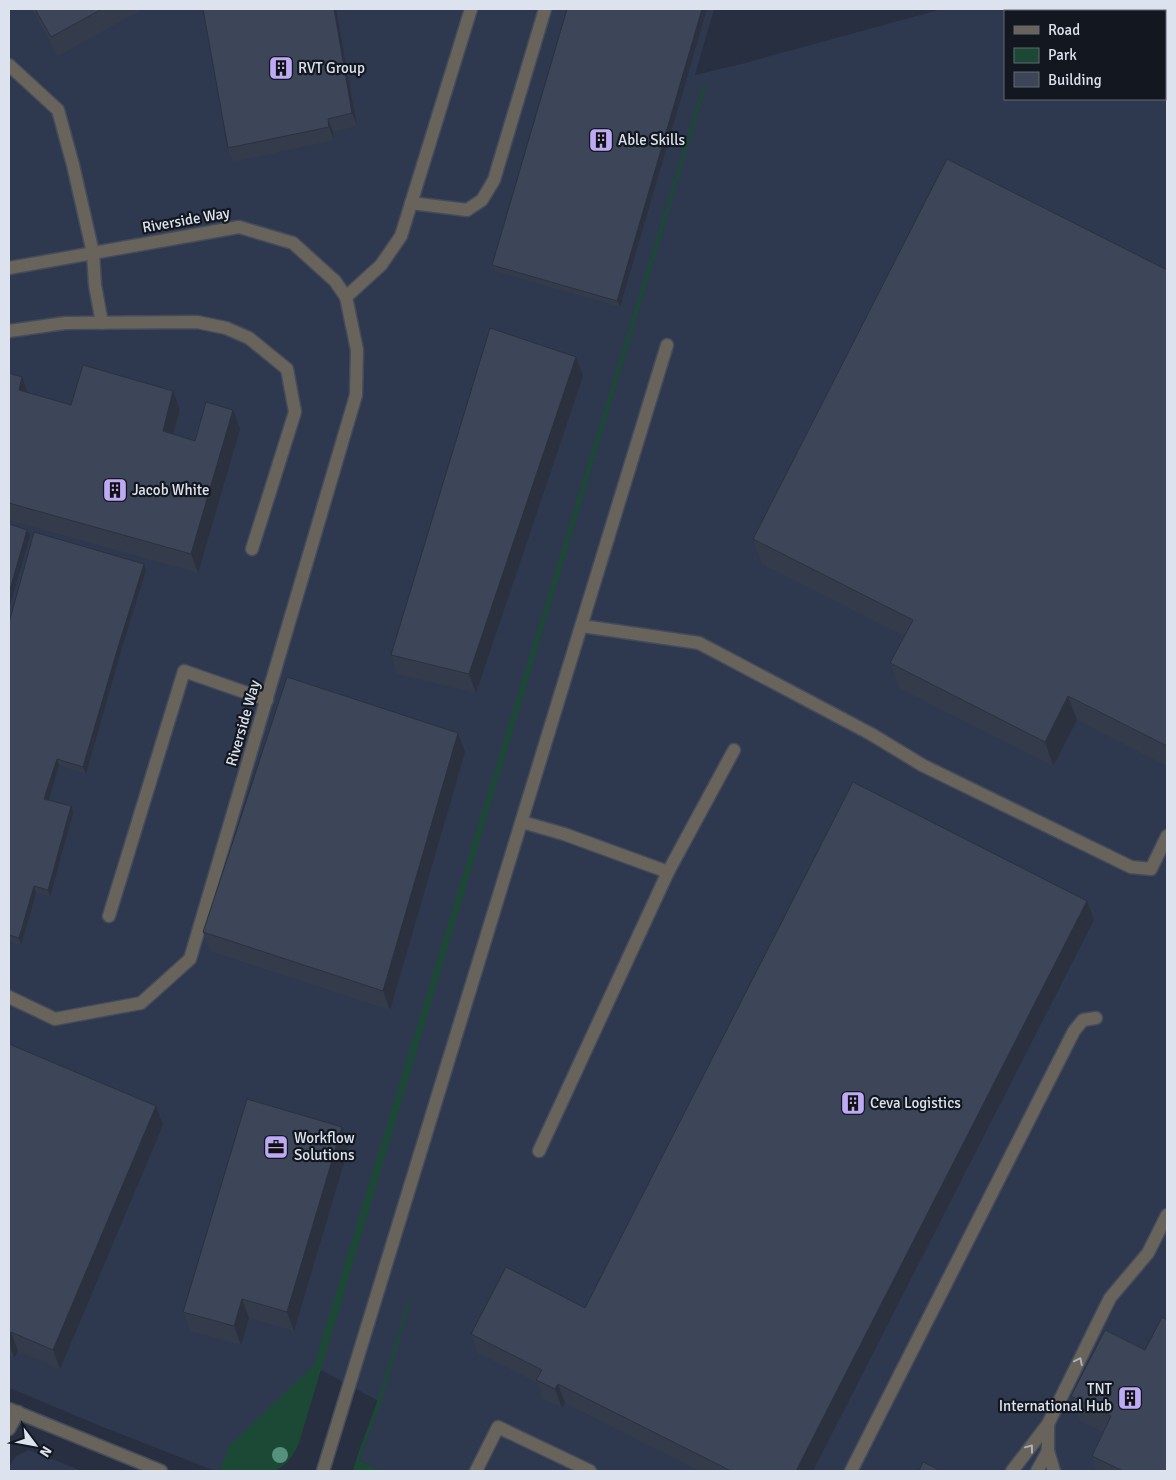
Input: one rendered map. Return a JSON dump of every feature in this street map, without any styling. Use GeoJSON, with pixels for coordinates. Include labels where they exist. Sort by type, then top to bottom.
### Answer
{"type":"FeatureCollection","features":[{"type":"Feature","properties":{"kind":"street"},"geometry":{"type":"LineString","coordinates":[[346,297],[381,264],[401,236],[472,9]]}},
{"type":"Feature","properties":{"kind":"street"},"geometry":{"type":"LineString","coordinates":[[411,204],[467,210],[482,200],[494,180],[544,9]]}},
{"type":"Feature","properties":{"kind":"street"},"geometry":{"type":"LineString","coordinates":[[9,65],[58,110],[93,253],[95,285],[102,323]]}},
{"type":"Feature","properties":{"kind":"street","name":"Riverside Way"},"geometry":{"type":"LineString","coordinates":[[9,268],[239,226],[293,243],[336,281],[346,297],[357,350],[356,395],[190,958],[141,1002],[55,1019],[9,997]]}},
{"type":"Feature","properties":{"kind":"street"},"geometry":{"type":"LineString","coordinates":[[9,331],[65,323],[198,322],[226,328],[249,338],[287,369],[294,412],[252,549]]}},
{"type":"Feature","properties":{"kind":"street"},"geometry":{"type":"LineString","coordinates":[[323,1471],[667,345]]}},
{"type":"Feature","properties":{"kind":"street"},"geometry":{"type":"LineString","coordinates":[[582,626],[699,643],[871,734],[922,765],[1130,866],[1151,869],[1167,836]]}},
{"type":"Feature","properties":{"kind":"street"},"geometry":{"type":"LineString","coordinates":[[109,916],[184,671],[267,700]]}},
{"type":"Feature","properties":{"kind":"street"},"geometry":{"type":"LineString","coordinates":[[539,1151],[668,872],[734,750]]}},
{"type":"Feature","properties":{"kind":"street"},"geometry":{"type":"LineString","coordinates":[[522,822],[564,834],[668,872]]}},
{"type":"Feature","properties":{"kind":"street"},"geometry":{"type":"LineString","coordinates":[[851,1471],[1074,1031],[1083,1020],[1096,1018]]}},
{"type":"Feature","properties":{"kind":"street"},"geometry":{"type":"LineString","coordinates":[[1012,1471],[1048,1424],[1110,1298],[1148,1252],[1167,1215]]}},
{"type":"Feature","properties":{"kind":"street"},"geometry":{"type":"LineString","coordinates":[[9,1429],[13,1410],[161,1471]]}},
{"type":"Feature","properties":{"kind":"street"},"geometry":{"type":"LineString","coordinates":[[1048,1424],[1048,1451],[1054,1471]]}},
{"type":"Feature","properties":{"kind":"street"},"geometry":{"type":"LineString","coordinates":[[476,1471],[498,1427],[590,1471]]}},
{"type":"Feature","properties":{"kind":"street"},"geometry":{"type":"LineString","coordinates":[[1038,1471],[1048,1451]]}},
{"type":"Feature","properties":{"kind":"shaded area"},"geometry":{"type":"Polygon","coordinates":[[[9,9],[714,9],[695,75],[942,9],[1167,9],[1167,1471],[381,1471],[359,1460],[380,1402],[314,1366],[220,1471],[215,1471],[9,1388],[9,9]]]}},
{"type":"Feature","properties":{"kind":"shaded area"},"geometry":{"type":"Polygon","coordinates":[[[29,1450],[82,1471],[9,1471],[9,1467],[16,1456],[29,1450]]]}},
{"type":"Feature","properties":{"kind":"green space"},"geometry":{"type":"Polygon","coordinates":[[[703,85],[706,86],[299,1443],[290,1458],[276,1470],[258,1472],[220,1471],[229,1446],[314,1365],[703,85]]]}},
{"type":"Feature","properties":{"kind":"green space"},"geometry":{"type":"Polygon","coordinates":[[[409,1298],[411,1299],[381,1402],[359,1460],[381,1471],[353,1471],[376,1405],[409,1298]]]}},
{"type":"Feature","properties":{"kind":"building"},"geometry":{"type":"Polygon","coordinates":[[[35,9],[102,9],[51,37],[35,9]]]}},
{"type":"Feature","properties":{"kind":"building","name":"RVT Group"},"geometry":{"type":"Polygon","coordinates":[[[203,9],[334,9],[352,113],[328,119],[329,127],[228,148],[203,9]]]}},
{"type":"Feature","properties":{"kind":"building","name":"Able Skills"},"geometry":{"type":"Polygon","coordinates":[[[567,9],[702,9],[617,301],[492,265],[567,9]]]}},
{"type":"Feature","properties":{"kind":"building"},"geometry":{"type":"Polygon","coordinates":[[[947,159],[1167,270],[1167,746],[1068,696],[1045,742],[890,663],[913,620],[753,539],[947,159]]]}},
{"type":"Feature","properties":{"kind":"building"},"geometry":{"type":"Polygon","coordinates":[[[490,328],[576,357],[469,674],[391,655],[490,328]]]}},
{"type":"Feature","properties":{"kind":"building","name":"Jacob White"},"geometry":{"type":"Polygon","coordinates":[[[83,365],[173,391],[163,431],[195,441],[206,402],[233,410],[191,554],[9,503],[9,373],[22,377],[19,390],[71,405],[83,365]]]}},
{"type":"Feature","properties":{"kind":"building"},"geometry":{"type":"Polygon","coordinates":[[[9,524],[27,530],[9,593],[9,524]]]}},
{"type":"Feature","properties":{"kind":"building"},"geometry":{"type":"Polygon","coordinates":[[[34,532],[144,564],[83,767],[57,759],[44,799],[71,806],[48,890],[34,886],[19,938],[9,935],[9,623],[34,532]]]}},
{"type":"Feature","properties":{"kind":"building"},"geometry":{"type":"Polygon","coordinates":[[[287,677],[458,733],[383,991],[203,932],[287,677]]]}},
{"type":"Feature","properties":{"kind":"building","name":"Ceva Logistics"},"geometry":{"type":"Polygon","coordinates":[[[853,782],[1087,901],[796,1471],[731,1471],[558,1384],[555,1389],[536,1380],[542,1370],[471,1334],[506,1267],[585,1308],[853,782]]]}},
{"type":"Feature","properties":{"kind":"building"},"geometry":{"type":"Polygon","coordinates":[[[9,1044],[156,1106],[53,1350],[11,1332],[9,1336],[9,1044]]]}},
{"type":"Feature","properties":{"kind":"building"},"geometry":{"type":"Polygon","coordinates":[[[247,1099],[342,1127],[287,1312],[242,1299],[234,1326],[183,1312],[247,1099]]]}},
{"type":"Feature","properties":{"kind":"building","name":"TNT International Hub"},"geometry":{"type":"Polygon","coordinates":[[[1162,1317],[1167,1320],[1167,1471],[1123,1471],[1092,1456],[1111,1416],[1071,1396],[1105,1330],[1145,1350],[1162,1317]]]}},
{"type":"Feature","properties":{"kind":"building"},"geometry":{"type":"Polygon","coordinates":[[[923,1462],[941,1471],[919,1471],[923,1462]]]}},
{"type":"Feature","properties":{"kind":"place","name":"RVT Group"},"geometry":{"type":"Point","coordinates":[281,68]}},
{"type":"Feature","properties":{"kind":"place","name":"Able Skills"},"geometry":{"type":"Point","coordinates":[601,140]}},
{"type":"Feature","properties":{"kind":"place","name":"Jacob White"},"geometry":{"type":"Point","coordinates":[115,490]}},
{"type":"Feature","properties":{"kind":"place","name":"Ceva Logistics"},"geometry":{"type":"Point","coordinates":[853,1103]}},
{"type":"Feature","properties":{"kind":"place","name":"Workflow Solutions"},"geometry":{"type":"Point","coordinates":[276,1147]}},
{"type":"Feature","properties":{"kind":"place","name":"TNT International Hub"},"geometry":{"type":"Point","coordinates":[1130,1398]}}]}
